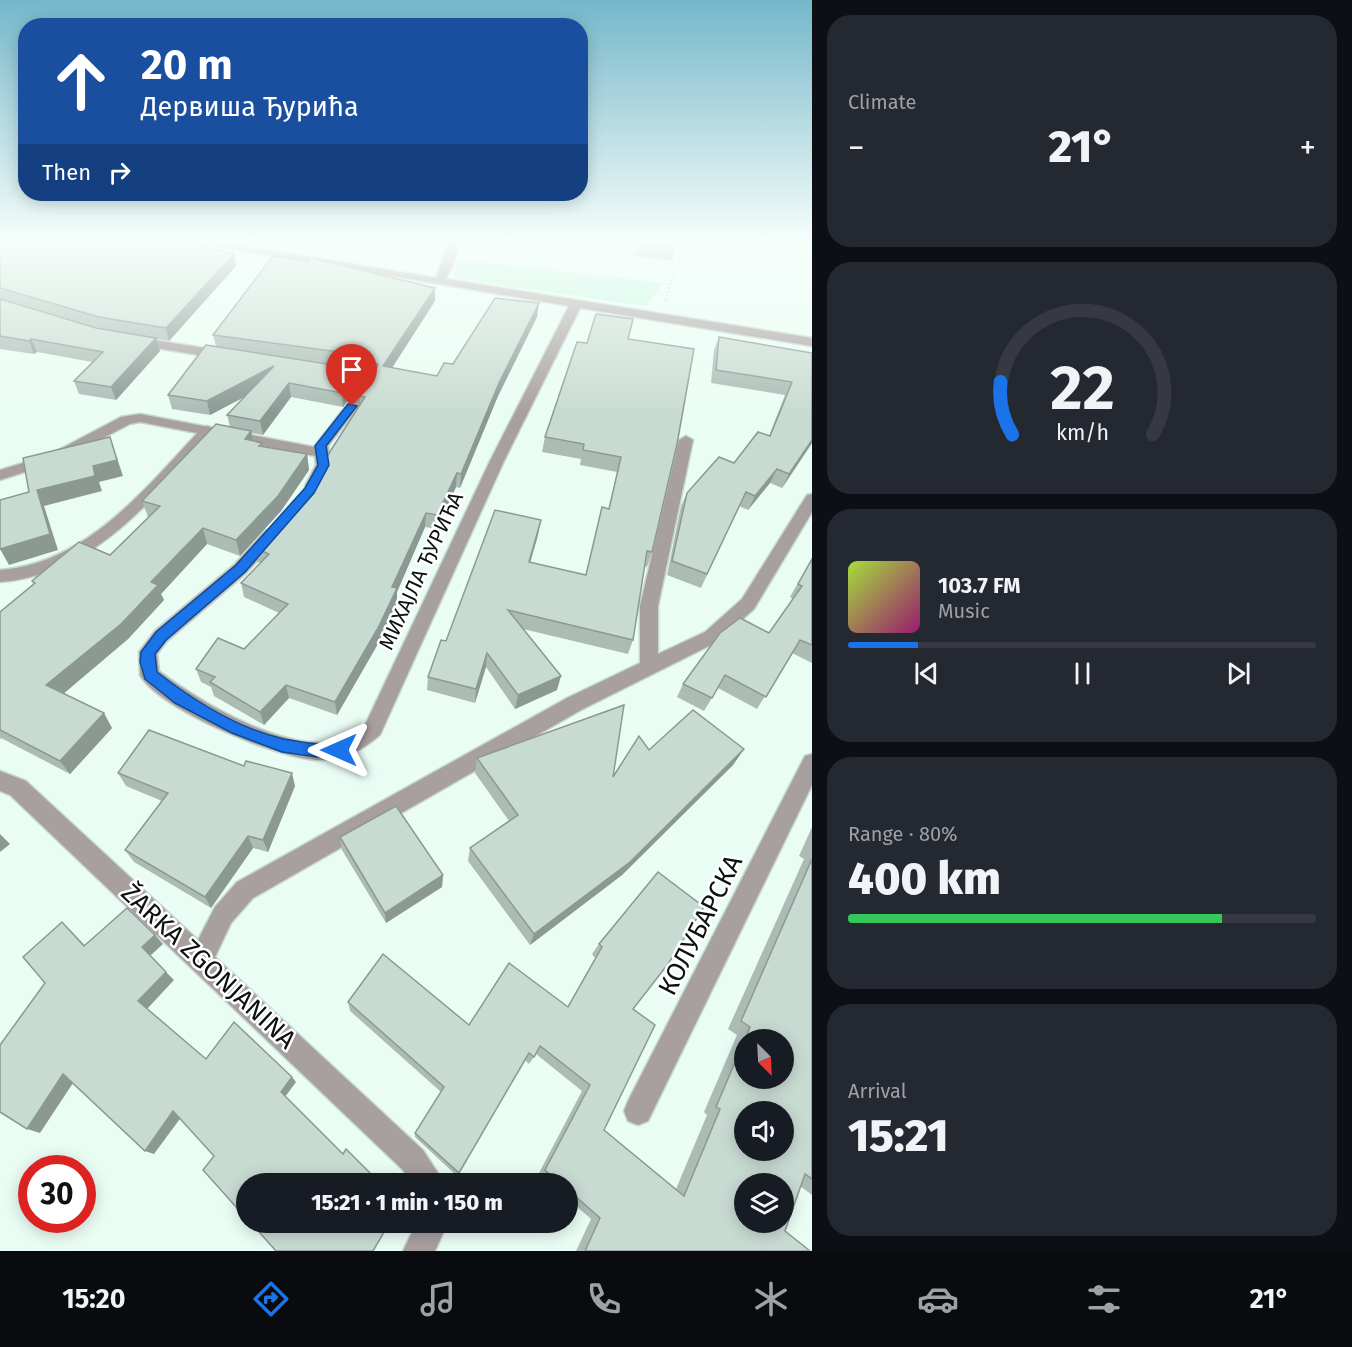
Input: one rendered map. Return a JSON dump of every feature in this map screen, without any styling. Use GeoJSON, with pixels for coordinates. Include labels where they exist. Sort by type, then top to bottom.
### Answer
{"type":"FeatureCollection","features":[{"type":"Feature","properties":{"kind":"street"},"geometry":{"type":"LineString","coordinates":[[553,298],[812,342]]}},
{"type":"Feature","properties":{"kind":"street","name":"МИХАЈЛА ЂУРИЋА"},"geometry":{"type":"LineString","coordinates":[[279,525],[240,569],[161,636],[148,652],[150,675],[181,699],[237,728],[282,745],[317,751],[346,747],[358,742],[373,729],[497,461],[577,302]]}},
{"type":"Feature","properties":{"kind":"street"},"geometry":{"type":"LineString","coordinates":[[122,338],[242,358]]}},
{"type":"Feature","properties":{"kind":"street"},"geometry":{"type":"LineString","coordinates":[[302,499],[320,475],[323,465],[321,446],[327,434],[364,393],[370,379],[320,370]]}},
{"type":"Feature","properties":{"kind":"street"},"geometry":{"type":"LineString","coordinates":[[0,475],[54,458],[126,420],[161,420],[321,453]]}},
{"type":"Feature","properties":{"kind":"street"},"geometry":{"type":"LineString","coordinates":[[0,576],[16,576],[35,571],[116,526],[208,430]]}},
{"type":"Feature","properties":{"kind":"street"},"geometry":{"type":"LineString","coordinates":[[649,668],[649,606],[686,440]]}},
{"type":"Feature","properties":{"kind":"street"},"geometry":{"type":"LineString","coordinates":[[202,958],[224,915],[245,890],[574,704],[711,637],[748,604],[812,499]]}},
{"type":"Feature","properties":{"kind":"street","name":"КОЛУБАРСКА"},"geometry":{"type":"LineString","coordinates":[[638,1111],[812,763]]}},
{"type":"Feature","properties":{"kind":"street","name":"ŽARKA ZGONJANINA"},"geometry":{"type":"LineString","coordinates":[[0,781],[18,788],[202,958],[413,1160],[422,1173]]}},
{"type":"Feature","properties":{"kind":"street"},"geometry":{"type":"LineString","coordinates":[[419,1251],[428,1233]]}},
{"type":"Feature","properties":{"kind":"path"},"geometry":{"type":"LineString","coordinates":[[663,316],[667,298]]}},
{"type":"Feature","properties":{"kind":"green space"},"geometry":{"type":"Polygon","coordinates":[[[593,298],[652,298],[646,306],[593,298]]]}},
{"type":"Feature","properties":{"kind":"building"},"geometry":{"type":"Polygon","coordinates":[[[35,298],[193,298],[166,328],[99,317],[35,298]]]}},
{"type":"Feature","properties":{"kind":"building"},"geometry":{"type":"Polygon","coordinates":[[[241,298],[428,298],[383,366],[437,376],[444,363],[453,364],[495,298],[539,303],[499,383],[461,474],[457,473],[437,515],[426,513],[392,587],[397,588],[378,628],[335,702],[286,685],[260,712],[210,682],[215,677],[196,669],[218,638],[244,649],[288,604],[241,583],[269,554],[255,548],[315,480],[365,397],[360,396],[370,383],[378,364],[361,355],[213,335],[241,298]]]}},
{"type":"Feature","properties":{"kind":"building"},"geometry":{"type":"Polygon","coordinates":[[[0,299],[96,328],[156,338],[111,387],[74,381],[103,352],[0,336],[0,299]]]}},
{"type":"Feature","properties":{"kind":"building"},"geometry":{"type":"Polygon","coordinates":[[[596,314],[633,319],[628,339],[694,349],[677,444],[652,552],[647,551],[633,640],[508,610],[561,676],[518,695],[487,653],[476,689],[428,677],[441,640],[446,641],[495,510],[541,520],[529,562],[586,575],[602,507],[609,509],[621,457],[583,450],[584,444],[545,437],[577,342],[587,343],[596,314]]]}},
{"type":"Feature","properties":{"kind":"building"},"geometry":{"type":"Polygon","coordinates":[[[719,337],[812,353],[812,440],[789,474],[777,469],[755,496],[746,492],[707,574],[672,561],[687,493],[719,457],[734,463],[758,432],[770,436],[792,382],[716,370],[719,337]]]}},
{"type":"Feature","properties":{"kind":"building"},"geometry":{"type":"Polygon","coordinates":[[[206,345],[359,369],[342,393],[289,383],[260,421],[227,415],[274,366],[207,401],[168,395],[206,345]]]}},
{"type":"Feature","properties":{"kind":"building"},"geometry":{"type":"Polygon","coordinates":[[[216,424],[251,431],[245,439],[262,443],[259,446],[307,454],[278,496],[236,540],[203,528],[151,582],[158,585],[121,624],[46,685],[104,713],[60,761],[0,730],[0,612],[35,583],[32,581],[79,542],[110,555],[160,506],[142,501],[216,424]]]}},
{"type":"Feature","properties":{"kind":"building"},"geometry":{"type":"Polygon","coordinates":[[[110,437],[117,460],[93,466],[95,476],[37,490],[50,534],[0,549],[0,500],[29,492],[23,458],[110,437]]]}},
{"type":"Feature","properties":{"kind":"building"},"geometry":{"type":"Polygon","coordinates":[[[812,559],[812,645],[800,640],[766,697],[725,675],[712,698],[683,684],[720,633],[740,618],[769,633],[802,586],[798,584],[812,559]]]}},
{"type":"Feature","properties":{"kind":"building"},"geometry":{"type":"Polygon","coordinates":[[[624,705],[613,777],[639,736],[649,750],[693,710],[744,749],[630,862],[534,934],[470,848],[518,815],[477,758],[624,705]]]}},
{"type":"Feature","properties":{"kind":"building"},"geometry":{"type":"Polygon","coordinates":[[[149,730],[244,766],[246,761],[292,773],[263,840],[248,836],[205,897],[125,850],[168,793],[118,773],[149,730]]]}},
{"type":"Feature","properties":{"kind":"building"},"geometry":{"type":"Polygon","coordinates":[[[396,806],[443,875],[385,913],[340,837],[396,806]]]}},
{"type":"Feature","properties":{"kind":"building"},"geometry":{"type":"Polygon","coordinates":[[[812,859],[812,1179],[805,1174],[794,1205],[794,1173],[734,1173],[734,1233],[788,1233],[810,1251],[585,1251],[600,1218],[578,1199],[578,1173],[548,1173],[545,1170],[590,1085],[540,1046],[534,1057],[529,1053],[459,1173],[415,1133],[444,1087],[348,1002],[383,954],[469,1025],[509,963],[568,1007],[602,947],[599,944],[658,872],[704,907],[668,964],[633,1009],[655,1025],[604,1130],[684,1196],[720,1109],[716,1107],[734,1065],[734,1089],[794,1089],[794,1029],[749,1029],[750,1027],[741,1021],[812,859]]]}},
{"type":"Feature","properties":{"kind":"building"},"geometry":{"type":"Polygon","coordinates":[[[127,908],[155,935],[142,947],[166,972],[138,1001],[206,1059],[234,1022],[292,1077],[281,1092],[343,1154],[346,1149],[370,1173],[236,1173],[236,1207],[203,1170],[214,1156],[173,1111],[145,1151],[63,1074],[27,1129],[0,1112],[0,1045],[45,983],[23,957],[62,922],[84,946],[127,908]]]}},
{"type":"Feature","properties":{"kind":"building"},"geometry":{"type":"Polygon","coordinates":[[[260,1233],[384,1233],[373,1251],[276,1251],[260,1233]]]}},
{"type":"Feature","properties":{"kind":"route"},"geometry":{"type":"LineString","coordinates":[[339,750],[317,751],[282,745],[237,728],[181,699],[150,675],[147,662],[148,652],[161,636],[240,569],[310,490],[320,475],[323,465],[321,446],[327,434],[352,406]]}}]}
